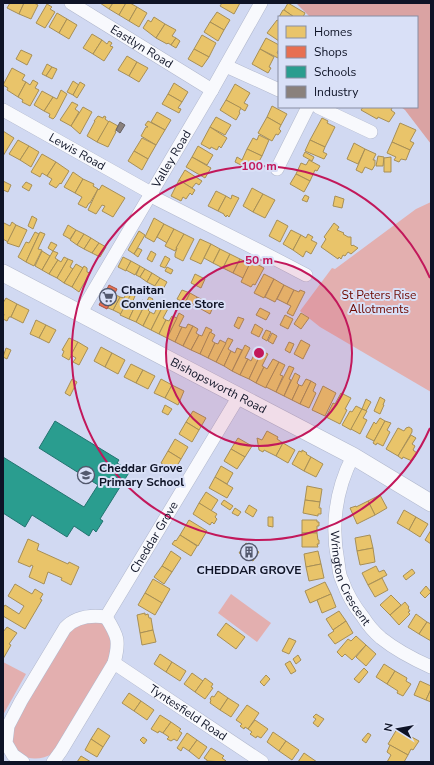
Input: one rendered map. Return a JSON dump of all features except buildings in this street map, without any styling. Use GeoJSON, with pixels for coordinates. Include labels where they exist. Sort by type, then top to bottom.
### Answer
{"type":"FeatureCollection","features":[{"type":"Feature","properties":{"kind":"street","name":"Eastlyn Road"},"geometry":{"type":"LineString","coordinates":[[71,3],[212,90]]}},
{"type":"Feature","properties":{"kind":"street","name":"Valley Road"},"geometry":{"type":"LineString","coordinates":[[80,314],[226,66],[261,3]]}},
{"type":"Feature","properties":{"kind":"street"},"geometry":{"type":"LineString","coordinates":[[226,66],[278,90]]}},
{"type":"Feature","properties":{"kind":"street"},"geometry":{"type":"LineString","coordinates":[[277,169],[308,108]]}},
{"type":"Feature","properties":{"kind":"street"},"geometry":{"type":"LineString","coordinates":[[320,108],[371,132]]}},
{"type":"Feature","properties":{"kind":"street","name":"Lewis Road"},"geometry":{"type":"LineString","coordinates":[[3,110],[150,194],[306,275]]}},
{"type":"Feature","properties":{"kind":"street","name":"Bishopsworth Road"},"geometry":{"type":"LineString","coordinates":[[3,273],[353,456],[431,503]]}},
{"type":"Feature","properties":{"kind":"street","name":"Cheddar Grove"},"geometry":{"type":"LineString","coordinates":[[106,617],[239,396]]}},
{"type":"Feature","properties":{"kind":"street","name":"Wrington Crescent"},"geometry":{"type":"LineString","coordinates":[[353,456],[339,492],[334,526],[335,548],[341,579],[353,604],[371,628],[380,637],[394,648],[431,667]]}},
{"type":"Feature","properties":{"kind":"street"},"geometry":{"type":"LineString","coordinates":[[23,762],[4,744],[8,726],[21,701],[71,622],[85,617],[106,617],[118,639],[118,650],[114,663],[53,762]]}},
{"type":"Feature","properties":{"kind":"street","name":"Tyntesfield Road"},"geometry":{"type":"LineString","coordinates":[[114,663],[262,762]]}},
{"type":"Feature","properties":{"kind":"green space","name":"St Peters Rise Allotments"},"geometry":{"type":"Polygon","coordinates":[[[431,202],[431,392],[320,327],[300,311],[332,268],[335,269],[416,209],[431,202]]]}},
{"type":"Feature","properties":{"kind":"green space"},"geometry":{"type":"Polygon","coordinates":[[[231,594],[271,623],[257,642],[218,613],[231,594]]]}},
{"type":"Feature","properties":{"kind":"green space"},"geometry":{"type":"Polygon","coordinates":[[[96,622],[104,624],[111,635],[112,655],[53,753],[34,759],[23,756],[14,747],[11,740],[13,726],[17,716],[71,629],[78,624],[96,622]]]}},
{"type":"Feature","properties":{"kind":"green space"},"geometry":{"type":"Polygon","coordinates":[[[3,662],[26,674],[3,715],[3,662]]]}},
{"type":"Feature","properties":{"kind":"shaded area"},"geometry":{"type":"Polygon","coordinates":[[[296,3],[431,3],[431,144],[402,108],[418,108],[418,16],[309,16],[296,3]]]}},
{"type":"Feature","properties":{"kind":"place","name":"Chaitan Convenience Store"},"geometry":{"type":"Point","coordinates":[108,297]}},
{"type":"Feature","properties":{"kind":"place","name":"Cheddar Grove Primary School"},"geometry":{"type":"Point","coordinates":[86,475]}},
{"type":"Feature","properties":{"kind":"place","name":"CHEDDAR GROVE"},"geometry":{"type":"Point","coordinates":[249,552]}}]}
